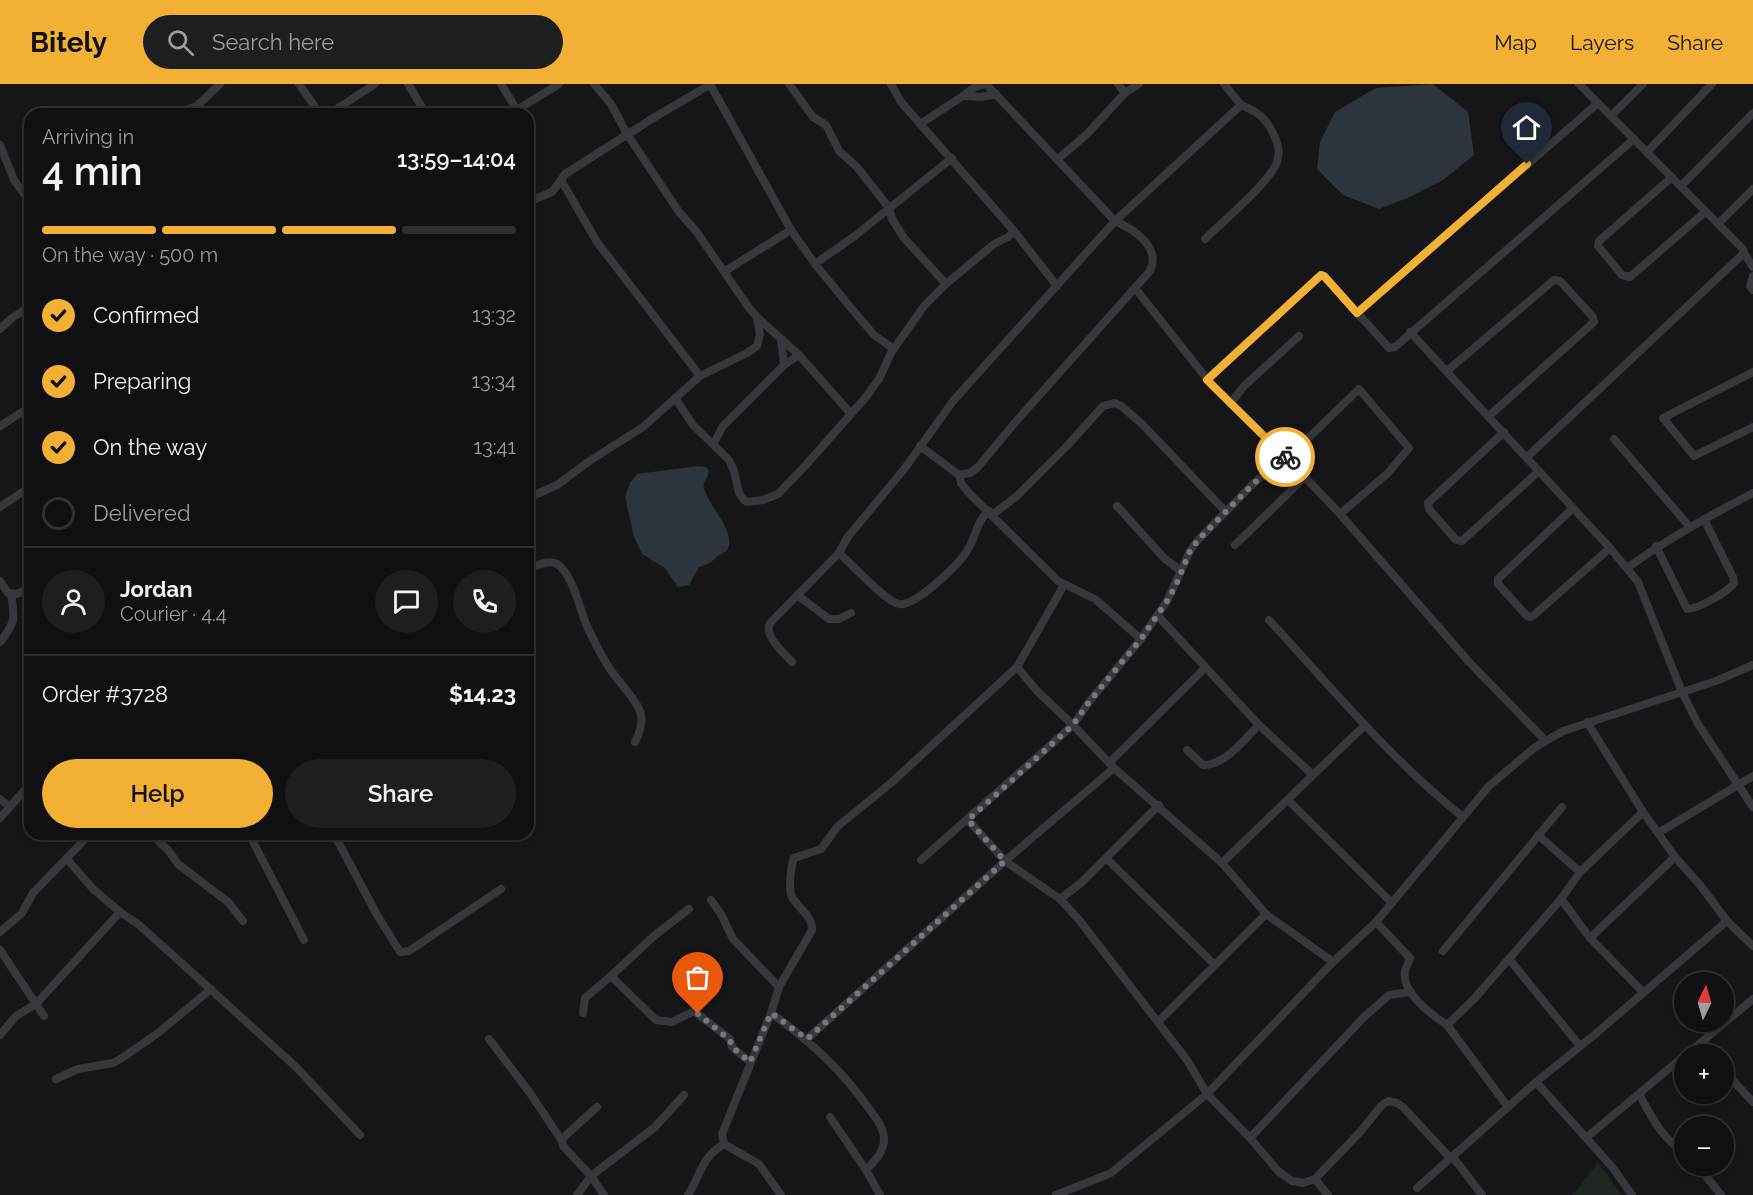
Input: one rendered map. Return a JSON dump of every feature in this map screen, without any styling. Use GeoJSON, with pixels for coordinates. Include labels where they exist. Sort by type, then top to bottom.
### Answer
{"type":"FeatureCollection","features":[{"type":"Feature","properties":{"kind":"street"},"geometry":{"type":"LineString","coordinates":[[191,108],[197,106],[220,84]]}},
{"type":"Feature","properties":{"kind":"street"},"geometry":{"type":"LineString","coordinates":[[299,84],[316,108]]}},
{"type":"Feature","properties":{"kind":"street"},"geometry":{"type":"LineString","coordinates":[[338,108],[375,84]]}},
{"type":"Feature","properties":{"kind":"street"},"geometry":{"type":"LineString","coordinates":[[408,84],[422,108]]}},
{"type":"Feature","properties":{"kind":"street"},"geometry":{"type":"LineString","coordinates":[[501,84],[511,108]]}},
{"type":"Feature","properties":{"kind":"street"},"geometry":{"type":"LineString","coordinates":[[520,108],[559,84]]}},
{"type":"Feature","properties":{"kind":"street"},"geometry":{"type":"LineString","coordinates":[[594,84],[611,104],[627,134],[679,212],[696,231],[757,317],[799,355],[851,414]]}},
{"type":"Feature","properties":{"kind":"street"},"geometry":{"type":"LineString","coordinates":[[534,200],[552,192],[565,174],[710,84],[791,230],[815,264],[874,335],[894,349]]}},
{"type":"Feature","properties":{"kind":"street"},"geometry":{"type":"LineString","coordinates":[[789,84],[813,117],[825,125],[839,151],[857,167],[889,208],[892,219],[904,238],[946,284]]}},
{"type":"Feature","properties":{"kind":"street"},"geometry":{"type":"LineString","coordinates":[[891,84],[901,102],[1014,231],[1057,286]]}},
{"type":"Feature","properties":{"kind":"street"},"geometry":{"type":"LineString","coordinates":[[921,124],[975,87],[986,84],[1115,221],[1136,233],[1154,255],[1150,271],[978,467],[970,473],[958,475]]}},
{"type":"Feature","properties":{"kind":"street"},"geometry":{"type":"LineString","coordinates":[[1118,84],[1125,93]]}},
{"type":"Feature","properties":{"kind":"street"},"geometry":{"type":"LineString","coordinates":[[1058,159],[1087,134],[1125,93],[1139,84]]}},
{"type":"Feature","properties":{"kind":"street"},"geometry":{"type":"LineString","coordinates":[[1205,239],[1266,179],[1278,161],[1279,147],[1268,124],[1256,111],[1241,105],[1224,84]]}},
{"type":"Feature","properties":{"kind":"street"},"geometry":{"type":"LineString","coordinates":[[1579,84],[1743,249],[1753,267]]}},
{"type":"Feature","properties":{"kind":"street"},"geometry":{"type":"LineString","coordinates":[[1611,116],[1643,84]]}},
{"type":"Feature","properties":{"kind":"street"},"geometry":{"type":"LineString","coordinates":[[1647,152],[1712,84]]}},
{"type":"Feature","properties":{"kind":"street"},"geometry":{"type":"LineString","coordinates":[[963,96],[982,97],[996,94]]}},
{"type":"Feature","properties":{"kind":"street"},"geometry":{"type":"LineString","coordinates":[[1357,313],[1598,103]]}},
{"type":"Feature","properties":{"kind":"street"},"geometry":{"type":"LineString","coordinates":[[792,662],[770,636],[768,627],[770,622],[838,553],[961,392],[1115,221],[1241,105]]}},
{"type":"Feature","properties":{"kind":"street"},"geometry":{"type":"LineString","coordinates":[[1681,186],[1753,113]]}},
{"type":"Feature","properties":{"kind":"street"},"geometry":{"type":"LineString","coordinates":[[1207,380],[1321,275],[1389,348],[1395,347],[1634,140]]}},
{"type":"Feature","properties":{"kind":"street"},"geometry":{"type":"LineString","coordinates":[[0,145],[14,180],[24,192]]}},
{"type":"Feature","properties":{"kind":"street"},"geometry":{"type":"LineString","coordinates":[[815,264],[952,158]]}},
{"type":"Feature","properties":{"kind":"street"},"geometry":{"type":"LineString","coordinates":[[1672,177],[1599,241],[1598,246],[1622,275],[1630,277],[1705,212]]}},
{"type":"Feature","properties":{"kind":"street"},"geometry":{"type":"LineString","coordinates":[[561,180],[597,242],[700,376]]}},
{"type":"Feature","properties":{"kind":"street"},"geometry":{"type":"LineString","coordinates":[[1718,224],[1753,189]]}},
{"type":"Feature","properties":{"kind":"street"},"geometry":{"type":"LineString","coordinates":[[725,271],[791,230]]}},
{"type":"Feature","properties":{"kind":"street"},"geometry":{"type":"LineString","coordinates":[[675,398],[693,425],[729,460],[741,496],[747,502],[763,501],[784,489],[851,414],[879,379],[894,349],[924,306],[946,284],[994,244],[1014,231]]}},
{"type":"Feature","properties":{"kind":"street"},"geometry":{"type":"LineString","coordinates":[[1527,457],[1744,253]]}},
{"type":"Feature","properties":{"kind":"street"},"geometry":{"type":"LineString","coordinates":[[1753,276],[1750,286],[1753,290]]}},
{"type":"Feature","properties":{"kind":"street"},"geometry":{"type":"LineString","coordinates":[[1448,371],[1554,280],[1560,281],[1593,317],[1594,322],[1489,416]]}},
{"type":"Feature","properties":{"kind":"street"},"geometry":{"type":"LineString","coordinates":[[1135,288],[1207,380],[1286,456],[1340,514],[1469,662],[1545,740]]}},
{"type":"Feature","properties":{"kind":"street"},"geometry":{"type":"LineString","coordinates":[[0,329],[24,310]]}},
{"type":"Feature","properties":{"kind":"street"},"geometry":{"type":"LineString","coordinates":[[534,495],[557,485],[643,427],[700,376],[757,346],[760,334],[757,317]]}},
{"type":"Feature","properties":{"kind":"street"},"geometry":{"type":"LineString","coordinates":[[1410,332],[1610,548],[1642,590],[1698,724],[1753,807]]}},
{"type":"Feature","properties":{"kind":"street"},"geometry":{"type":"LineString","coordinates":[[1230,404],[1244,386],[1299,336]]}},
{"type":"Feature","properties":{"kind":"street"},"geometry":{"type":"LineString","coordinates":[[781,339],[784,365]]}},
{"type":"Feature","properties":{"kind":"street"},"geometry":{"type":"LineString","coordinates":[[714,443],[723,426],[784,365],[799,355]]}},
{"type":"Feature","properties":{"kind":"street"},"geometry":{"type":"LineString","coordinates":[[1753,372],[1664,418],[1694,456],[1753,427]]}},
{"type":"Feature","properties":{"kind":"street"},"geometry":{"type":"LineString","coordinates":[[921,860],[1073,725],[1141,639],[1176,585],[1190,551],[1253,484],[1297,449],[1356,390],[1360,390],[1409,448],[1388,473],[1340,514]]}},
{"type":"Feature","properties":{"kind":"street"},"geometry":{"type":"LineString","coordinates":[[838,553],[895,603],[904,604],[938,584],[968,550],[980,519],[1017,496],[1103,406],[1114,403],[1141,423],[1226,512]]}},
{"type":"Feature","properties":{"kind":"street"},"geometry":{"type":"LineString","coordinates":[[0,426],[24,411]]}},
{"type":"Feature","properties":{"kind":"street"},"geometry":{"type":"LineString","coordinates":[[1504,432],[1428,503],[1429,509],[1456,540],[1462,541],[1539,471]]}},
{"type":"Feature","properties":{"kind":"street"},"geometry":{"type":"LineString","coordinates":[[1614,439],[1689,526]]}},
{"type":"Feature","properties":{"kind":"street"},"geometry":{"type":"LineString","coordinates":[[920,446],[958,475],[968,492],[1021,546],[1064,585],[1095,599],[1141,639]]}},
{"type":"Feature","properties":{"kind":"street"},"geometry":{"type":"LineString","coordinates":[[1234,546],[1305,477]]}},
{"type":"Feature","properties":{"kind":"street"},"geometry":{"type":"LineString","coordinates":[[0,507],[24,491]]}},
{"type":"Feature","properties":{"kind":"street"},"geometry":{"type":"LineString","coordinates":[[1626,568],[1689,526],[1753,493]]}},
{"type":"Feature","properties":{"kind":"street"},"geometry":{"type":"LineString","coordinates":[[1117,506],[1164,558],[1181,571]]}},
{"type":"Feature","properties":{"kind":"street"},"geometry":{"type":"LineString","coordinates":[[1573,508],[1498,579],[1498,584],[1527,616],[1534,615],[1610,548]]}},
{"type":"Feature","properties":{"kind":"street"},"geometry":{"type":"LineString","coordinates":[[1656,546],[1687,609],[1694,608],[1728,590],[1734,583],[1733,577],[1704,519]]}},
{"type":"Feature","properties":{"kind":"street"},"geometry":{"type":"LineString","coordinates":[[534,567],[554,563],[562,568],[610,670],[622,682],[640,711],[641,732],[635,742]]}},
{"type":"Feature","properties":{"kind":"street"},"geometry":{"type":"LineString","coordinates":[[0,580],[4,590],[11,594],[24,591]]}},
{"type":"Feature","properties":{"kind":"street"},"geometry":{"type":"LineString","coordinates":[[723,1144],[722,1134],[771,1013],[779,987],[813,926],[790,895],[791,867],[794,858],[821,849],[838,826],[891,783],[1017,667],[1064,585]]}},
{"type":"Feature","properties":{"kind":"street"},"geometry":{"type":"LineString","coordinates":[[0,642],[12,627],[15,618],[11,594]]}},
{"type":"Feature","properties":{"kind":"street"},"geometry":{"type":"LineString","coordinates":[[797,595],[829,619],[839,619],[850,613]]}},
{"type":"Feature","properties":{"kind":"street"},"geometry":{"type":"LineString","coordinates":[[1157,615],[1259,725],[1313,776]]}},
{"type":"Feature","properties":{"kind":"street"},"geometry":{"type":"LineString","coordinates":[[1269,620],[1365,725],[1430,791],[1463,817]]}},
{"type":"Feature","properties":{"kind":"street"},"geometry":{"type":"LineString","coordinates":[[1056,1195],[1111,1173],[1207,1094],[1333,962],[1376,922],[1489,786],[1545,740],[1587,722],[1716,681],[1753,665]]}},
{"type":"Feature","properties":{"kind":"street"},"geometry":{"type":"LineString","coordinates":[[1017,667],[1038,692],[1111,765],[1222,863],[1266,914],[1333,962]]}},
{"type":"Feature","properties":{"kind":"street"},"geometry":{"type":"LineString","coordinates":[[807,1039],[1111,765],[1205,668]]}},
{"type":"Feature","properties":{"kind":"street"},"geometry":{"type":"LineString","coordinates":[[1587,722],[1643,812],[1675,857],[1727,921],[1753,946]]}},
{"type":"Feature","properties":{"kind":"street"},"geometry":{"type":"LineString","coordinates":[[1187,750],[1203,765],[1209,765],[1223,758],[1259,725]]}},
{"type":"Feature","properties":{"kind":"street"},"geometry":{"type":"LineString","coordinates":[[1222,863],[1289,801],[1365,725]]}},
{"type":"Feature","properties":{"kind":"street"},"geometry":{"type":"LineString","coordinates":[[1658,833],[1753,776]]}},
{"type":"Feature","properties":{"kind":"street"},"geometry":{"type":"LineString","coordinates":[[0,818],[24,791]]}},
{"type":"Feature","properties":{"kind":"street"},"geometry":{"type":"LineString","coordinates":[[0,799],[10,807]]}},
{"type":"Feature","properties":{"kind":"street"},"geometry":{"type":"LineString","coordinates":[[1289,801],[1392,903]]}},
{"type":"Feature","properties":{"kind":"street"},"geometry":{"type":"LineString","coordinates":[[1060,899],[1106,858],[1158,805]]}},
{"type":"Feature","properties":{"kind":"street"},"geometry":{"type":"LineString","coordinates":[[1443,951],[1562,807]]}},
{"type":"Feature","properties":{"kind":"street"},"geometry":{"type":"LineString","coordinates":[[1447,1025],[1473,999],[1561,899],[1580,872],[1643,812]]}},
{"type":"Feature","properties":{"kind":"street"},"geometry":{"type":"LineString","coordinates":[[968,820],[1005,861],[1060,899],[1080,921],[1187,1060],[1207,1094],[1251,1138],[1278,1171],[1292,1181],[1303,1184],[1315,1179],[1361,1131],[1381,1106],[1388,1101],[1397,1102],[1452,1158],[1482,1195]]}},
{"type":"Feature","properties":{"kind":"street"},"geometry":{"type":"LineString","coordinates":[[1538,835],[1580,872]]}},
{"type":"Feature","properties":{"kind":"street"},"geometry":{"type":"LineString","coordinates":[[0,932],[21,913],[33,892],[84,840]]}},
{"type":"Feature","properties":{"kind":"street"},"geometry":{"type":"LineString","coordinates":[[157,840],[178,864],[228,902],[243,921]]}},
{"type":"Feature","properties":{"kind":"street"},"geometry":{"type":"LineString","coordinates":[[252,840],[304,940]]}},
{"type":"Feature","properties":{"kind":"street"},"geometry":{"type":"LineString","coordinates":[[337,840],[376,913],[400,952],[408,951],[501,889]]}},
{"type":"Feature","properties":{"kind":"street"},"geometry":{"type":"LineString","coordinates":[[1590,938],[1675,857]]}},
{"type":"Feature","properties":{"kind":"street"},"geometry":{"type":"LineString","coordinates":[[1106,858],[1215,965]]}},
{"type":"Feature","properties":{"kind":"street"},"geometry":{"type":"LineString","coordinates":[[67,859],[93,889],[138,924],[294,1066],[360,1135]]}},
{"type":"Feature","properties":{"kind":"street"},"geometry":{"type":"LineString","coordinates":[[1561,899],[1590,938],[1643,992]]}},
{"type":"Feature","properties":{"kind":"street"},"geometry":{"type":"LineString","coordinates":[[711,900],[721,914],[733,939],[779,987]]}},
{"type":"Feature","properties":{"kind":"street"},"geometry":{"type":"LineString","coordinates":[[583,1013],[585,998],[655,935],[689,909]]}},
{"type":"Feature","properties":{"kind":"street"},"geometry":{"type":"LineString","coordinates":[[0,1035],[16,1016],[36,1004],[120,912]]}},
{"type":"Feature","properties":{"kind":"street"},"geometry":{"type":"LineString","coordinates":[[1158,1022],[1266,914]]}},
{"type":"Feature","properties":{"kind":"street"},"geometry":{"type":"LineString","coordinates":[[1417,1188],[1536,1082],[1727,921]]}},
{"type":"Feature","properties":{"kind":"street"},"geometry":{"type":"LineString","coordinates":[[1376,922],[1410,958],[1405,974],[1411,992],[1425,1010],[1447,1025],[1508,1107]]}},
{"type":"Feature","properties":{"kind":"street"},"geometry":{"type":"LineString","coordinates":[[0,950],[44,1016]]}},
{"type":"Feature","properties":{"kind":"street"},"geometry":{"type":"LineString","coordinates":[[1509,958],[1580,1046]]}},
{"type":"Feature","properties":{"kind":"street"},"geometry":{"type":"LineString","coordinates":[[610,976],[656,1020],[664,1023],[672,1022],[694,1011],[730,1040],[732,1047],[750,1062]]}},
{"type":"Feature","properties":{"kind":"street"},"geometry":{"type":"LineString","coordinates":[[56,1078],[78,1069],[122,1058],[158,1033],[211,989]]}},
{"type":"Feature","properties":{"kind":"street"},"geometry":{"type":"LineString","coordinates":[[1251,1138],[1364,1017],[1389,995],[1411,992]]}},
{"type":"Feature","properties":{"kind":"street"},"geometry":{"type":"LineString","coordinates":[[1699,1044],[1753,999]]}},
{"type":"Feature","properties":{"kind":"street"},"geometry":{"type":"LineString","coordinates":[[771,1013],[807,1039],[831,1062],[858,1093],[881,1127],[884,1137],[883,1147],[877,1159],[866,1170]]}},
{"type":"Feature","properties":{"kind":"street"},"geometry":{"type":"LineString","coordinates":[[489,1040],[530,1093],[563,1146],[591,1176],[603,1195]]}},
{"type":"Feature","properties":{"kind":"street"},"geometry":{"type":"LineString","coordinates":[[1587,1137],[1674,1065]]}},
{"type":"Feature","properties":{"kind":"street"},"geometry":{"type":"LineString","coordinates":[[1734,1081],[1753,1101]]}},
{"type":"Feature","properties":{"kind":"street"},"geometry":{"type":"LineString","coordinates":[[1536,1082],[1587,1137],[1632,1195]]}},
{"type":"Feature","properties":{"kind":"street"},"geometry":{"type":"LineString","coordinates":[[1639,1094],[1663,1134],[1674,1145]]}},
{"type":"Feature","properties":{"kind":"street"},"geometry":{"type":"LineString","coordinates":[[578,1195],[591,1176],[655,1126],[684,1095]]}},
{"type":"Feature","properties":{"kind":"street"},"geometry":{"type":"LineString","coordinates":[[562,1141],[597,1107]]}},
{"type":"Feature","properties":{"kind":"street"},"geometry":{"type":"LineString","coordinates":[[830,1117],[880,1195]]}},
{"type":"Feature","properties":{"kind":"street"},"geometry":{"type":"LineString","coordinates":[[692,1193],[704,1162],[712,1151],[723,1144]]}},
{"type":"Feature","properties":{"kind":"street"},"geometry":{"type":"LineString","coordinates":[[723,1144],[759,1164],[781,1195]]}},
{"type":"Feature","properties":{"kind":"street"},"geometry":{"type":"LineString","coordinates":[[1706,1176],[1721,1195]]}},
{"type":"Feature","properties":{"kind":"street"},"geometry":{"type":"LineString","coordinates":[[1315,1179],[1328,1195]]}},
{"type":"Feature","properties":{"kind":"shaded area"},"geometry":{"type":"Polygon","coordinates":[[[1433,84],[1468,112],[1474,155],[1443,180],[1379,209],[1343,195],[1317,169],[1320,142],[1335,112],[1376,88],[1433,84]]]}},
{"type":"Feature","properties":{"kind":"shaded area"},"geometry":{"type":"Polygon","coordinates":[[[706,467],[709,471],[704,488],[726,529],[729,545],[725,552],[699,567],[689,585],[678,587],[665,568],[642,554],[634,537],[625,497],[630,483],[637,474],[706,467]]]}},
{"type":"Feature","properties":{"kind":"shaded area"},"geometry":{"type":"Polygon","coordinates":[[[1598,1163],[1622,1195],[1572,1195],[1575,1192],[1598,1163]]]}},
{"type":"Feature","properties":{"kind":"way so far"},"geometry":{"type":"LineString","coordinates":[[698,1014],[730,1040],[732,1047],[750,1062],[771,1013],[807,1039],[1005,861],[968,820],[1073,725],[1141,639],[1167,601],[1190,551],[1198,540],[1253,484],[1285,457]]}},
{"type":"Feature","properties":{"kind":"route"},"geometry":{"type":"LineString","coordinates":[[1285,457],[1207,380],[1321,275],[1357,313],[1527,164]]}}]}
